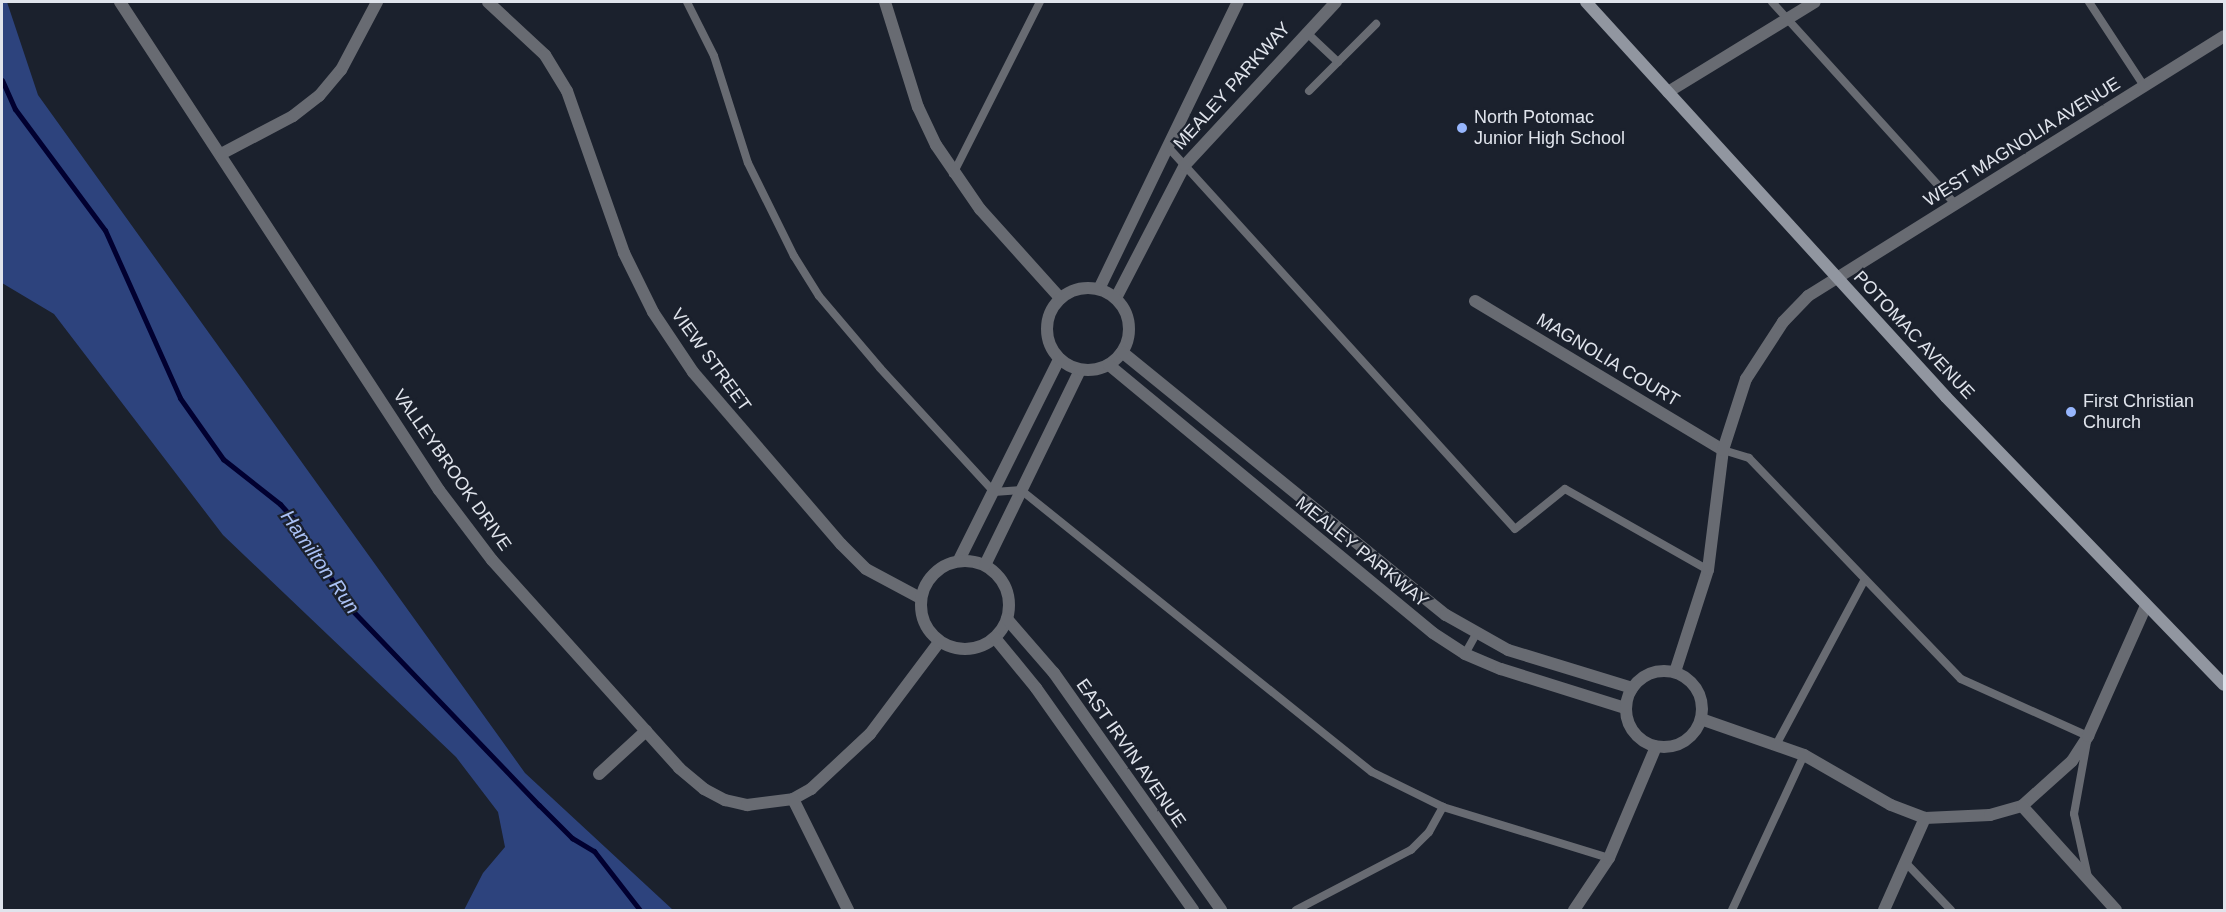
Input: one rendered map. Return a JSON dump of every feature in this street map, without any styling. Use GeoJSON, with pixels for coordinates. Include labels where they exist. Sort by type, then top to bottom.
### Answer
{"type":"FeatureCollection","features":[{"type":"Feature","properties":{"kind":"main road","name":"POTOMAC AVENUE"},"geometry":{"type":"LineString","coordinates":[[1586,2],[1838,278],[2146,606],[2224,685]]}},
{"type":"Feature","properties":{"kind":"street","name":"VALLEYBROOK DRIVE"},"geometry":{"type":"LineString","coordinates":[[120,2],[439,489],[492,560],[679,768],[725,800],[747,805],[792,799],[830,774],[870,734],[939,642]]}},
{"type":"Feature","properties":{"kind":"street"},"geometry":{"type":"LineString","coordinates":[[221,154],[293,116],[319,96],[341,70],[377,2]]}},
{"type":"Feature","properties":{"kind":"street","name":"VIEW STREET"},"geometry":{"type":"LineString","coordinates":[[488,2],[545,55],[567,91],[624,253],[653,312],[693,372],[841,544],[867,569],[921,598]]}},
{"type":"Feature","properties":{"kind":"street"},"geometry":{"type":"LineString","coordinates":[[885,2],[918,107],[953,174],[1060,298]]}},
{"type":"Feature","properties":{"kind":"street","name":"MEALEY PARKWAY"},"geometry":{"type":"LineString","coordinates":[[1099,289],[1238,2]]}},
{"type":"Feature","properties":{"kind":"street","name":"MEALEY PARKWAY"},"geometry":{"type":"LineString","coordinates":[[1116,298],[1185,165],[1336,2]]}},
{"type":"Feature","properties":{"kind":"street"},"geometry":{"type":"LineString","coordinates":[[1668,92],[1815,2]]}},
{"type":"Feature","properties":{"kind":"street","name":"WEST MAGNOLIA AVENUE"},"geometry":{"type":"LineString","coordinates":[[1675,672],[1708,570],[1723,450],[1746,379],[1762,349],[1808,296],[2224,36]]}},
{"type":"Feature","properties":{"kind":"street"},"geometry":{"type":"LineString","coordinates":[[1099,289],[1116,298],[1130,324],[1122,352],[1109,365],[1080,370],[1059,359],[1050,345],[1046,329],[1050,312],[1060,298],[1072,291],[1099,289]]}},
{"type":"Feature","properties":{"kind":"street","name":"MAGNOLIA COURT"},"geometry":{"type":"LineString","coordinates":[[1475,301],[1723,450]]}},
{"type":"Feature","properties":{"kind":"street","name":"MEALEY PARKWAY"},"geometry":{"type":"LineString","coordinates":[[1122,352],[1247,452],[1426,601],[1476,634],[1547,665],[1632,688]]}},
{"type":"Feature","properties":{"kind":"street"},"geometry":{"type":"LineString","coordinates":[[959,560],[985,565],[1000,577],[1007,590],[1007,619],[995,638],[978,648],[958,650],[939,642],[927,630],[921,598],[934,573],[959,560],[1059,359]]}},
{"type":"Feature","properties":{"kind":"street","name":"MEALEY PARKWAY"},"geometry":{"type":"LineString","coordinates":[[1109,365],[1410,616],[1466,654],[1625,708]]}},
{"type":"Feature","properties":{"kind":"street"},"geometry":{"type":"LineString","coordinates":[[985,565],[1080,370]]}},
{"type":"Feature","properties":{"kind":"street"},"geometry":{"type":"LineString","coordinates":[[1701,719],[1804,755],[1891,805],[1925,818],[1990,815],[2022,806],[2072,761],[2088,736],[2146,606]]}},
{"type":"Feature","properties":{"kind":"street","name":"EAST IRVIN AVENUE"},"geometry":{"type":"LineString","coordinates":[[1007,619],[1054,673],[1221,910]]}},
{"type":"Feature","properties":{"kind":"street"},"geometry":{"type":"LineString","coordinates":[[995,638],[1036,688],[1193,910]]}},
{"type":"Feature","properties":{"kind":"street"},"geometry":{"type":"LineString","coordinates":[[1658,671],[1675,672],[1688,678],[1698,690],[1701,719],[1684,742],[1656,747],[1640,740],[1629,726],[1625,708],[1632,688],[1643,677],[1658,671]]}},
{"type":"Feature","properties":{"kind":"street"},"geometry":{"type":"LineString","coordinates":[[599,774],[646,731]]}},
{"type":"Feature","properties":{"kind":"street"},"geometry":{"type":"LineString","coordinates":[[1574,910],[1609,858],[1656,747]]}},
{"type":"Feature","properties":{"kind":"street"},"geometry":{"type":"LineString","coordinates":[[792,799],[848,910]]}},
{"type":"Feature","properties":{"kind":"street"},"geometry":{"type":"LineString","coordinates":[[2022,806],[2115,910]]}},
{"type":"Feature","properties":{"kind":"street"},"geometry":{"type":"LineString","coordinates":[[1884,910],[1925,818]]}},
{"type":"Feature","properties":{"kind":"lane"},"geometry":{"type":"LineString","coordinates":[[687,2],[714,56],[748,164],[794,256],[819,296],[872,359],[994,492],[1021,490],[1339,748],[1372,772],[1443,807],[1609,858]]}},
{"type":"Feature","properties":{"kind":"lane"},"geometry":{"type":"LineString","coordinates":[[953,174],[1040,2]]}},
{"type":"Feature","properties":{"kind":"lane"},"geometry":{"type":"LineString","coordinates":[[1772,2],[1956,205]]}},
{"type":"Feature","properties":{"kind":"lane"},"geometry":{"type":"LineString","coordinates":[[2089,2],[2144,86]]}},
{"type":"Feature","properties":{"kind":"lane"},"geometry":{"type":"LineString","coordinates":[[1309,91],[1376,24]]}},
{"type":"Feature","properties":{"kind":"lane"},"geometry":{"type":"LineString","coordinates":[[1306,32],[1338,62]]}},
{"type":"Feature","properties":{"kind":"lane"},"geometry":{"type":"LineString","coordinates":[[1167,146],[1515,529],[1565,489],[1708,570]]}},
{"type":"Feature","properties":{"kind":"lane"},"geometry":{"type":"LineString","coordinates":[[1723,450],[1749,458],[1961,678],[2088,736],[2074,814],[2088,878]]}},
{"type":"Feature","properties":{"kind":"lane"},"geometry":{"type":"LineString","coordinates":[[1233,470],[1247,452]]}},
{"type":"Feature","properties":{"kind":"lane"},"geometry":{"type":"LineString","coordinates":[[1776,745],[1866,579]]}},
{"type":"Feature","properties":{"kind":"lane"},"geometry":{"type":"LineString","coordinates":[[1466,654],[1476,634]]}},
{"type":"Feature","properties":{"kind":"lane"},"geometry":{"type":"LineString","coordinates":[[1732,910],[1804,755]]}},
{"type":"Feature","properties":{"kind":"lane"},"geometry":{"type":"LineString","coordinates":[[1296,910],[1411,850],[1429,832],[1443,807]]}},
{"type":"Feature","properties":{"kind":"lane"},"geometry":{"type":"LineString","coordinates":[[1906,863],[1951,910]]}},
{"type":"Feature","properties":{"kind":"shaded area"},"geometry":{"type":"Polygon","coordinates":[[[2,2],[7,2],[38,95],[525,773],[673,910],[464,910],[483,873],[505,847],[498,812],[456,757],[223,535],[54,314],[2,283],[2,2]]]}},
{"type":"Feature","properties":{"kind":"waterway","name":"Hamilton Run"},"geometry":{"type":"LineString","coordinates":[[2,80],[15,109],[105,230],[180,398],[223,459],[280,504],[298,524],[348,606],[572,838],[594,851],[640,910]]}},
{"type":"Feature","properties":{"kind":"place","name":"North Potomac Junior High School"},"geometry":{"type":"Point","coordinates":[1462,128]}},
{"type":"Feature","properties":{"kind":"place","name":"First Christian Church"},"geometry":{"type":"Point","coordinates":[2071,412]}}]}
